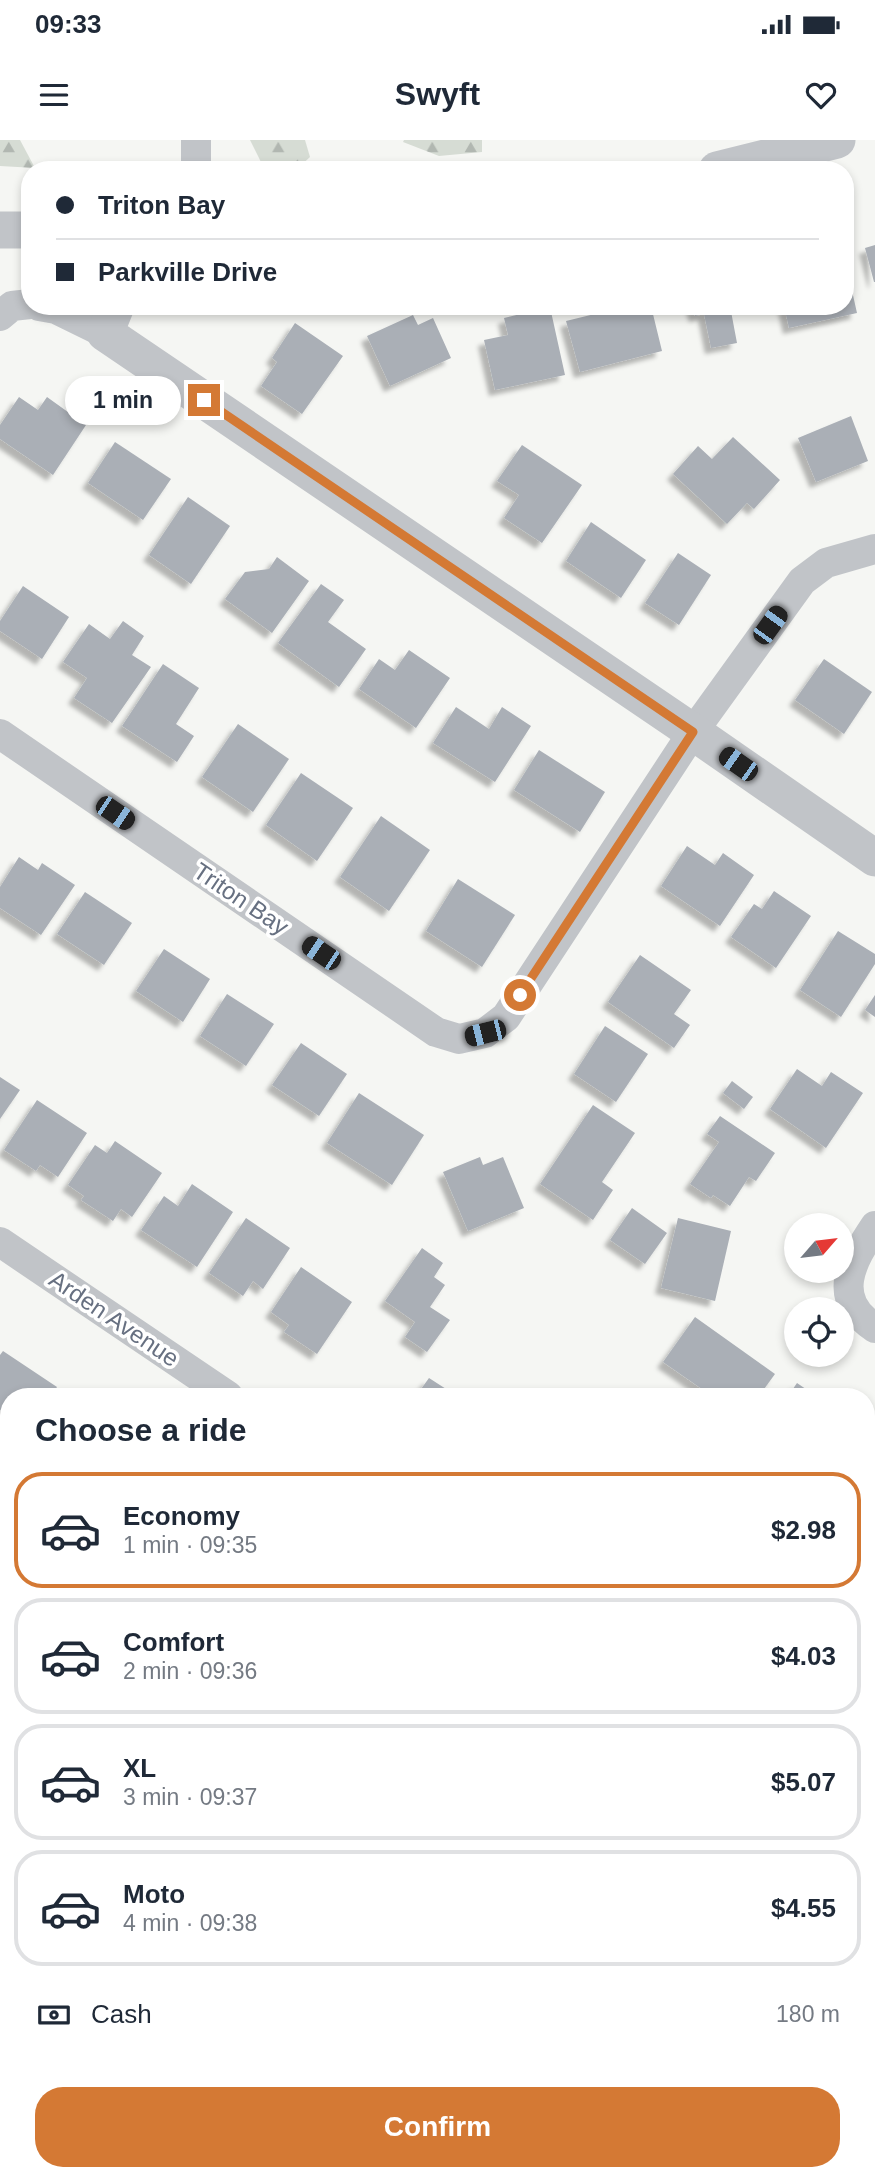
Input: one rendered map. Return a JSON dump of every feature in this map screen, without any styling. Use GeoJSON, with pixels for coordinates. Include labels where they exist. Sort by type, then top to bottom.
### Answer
{"type":"FeatureCollection","features":[{"type":"Feature","properties":{"kind":"street"},"geometry":{"type":"LineString","coordinates":[[196,140],[196,161]]}},
{"type":"Feature","properties":{"kind":"street"},"geometry":{"type":"LineString","coordinates":[[753,161],[837,140]]}},
{"type":"Feature","properties":{"kind":"street"},"geometry":{"type":"LineString","coordinates":[[0,230],[21,230]]}},
{"type":"Feature","properties":{"kind":"street"},"geometry":{"type":"LineString","coordinates":[[0,316],[12,306],[21,305]]}},
{"type":"Feature","properties":{"kind":"street"},"geometry":{"type":"LineString","coordinates":[[86,315],[111,320],[875,858]]}},
{"type":"Feature","properties":{"kind":"street","name":"Triton Bay"},"geometry":{"type":"LineString","coordinates":[[0,734],[436,1032],[459,1039],[485,1033],[506,1017],[693,732],[802,581],[826,563],[875,549]]}},
{"type":"Feature","properties":{"kind":"street"},"geometry":{"type":"LineString","coordinates":[[875,1226],[857,1252],[847,1287],[853,1306],[875,1328]]}},
{"type":"Feature","properties":{"kind":"street","name":"Arden Avenue"},"geometry":{"type":"LineString","coordinates":[[0,1242],[216,1388]]}},
{"type":"Feature","properties":{"kind":"green space"},"geometry":{"type":"Polygon","coordinates":[[[0,140],[20,140],[31,161],[21,161],[21,167],[0,166],[0,140]]]}},
{"type":"Feature","properties":{"kind":"green space"},"geometry":{"type":"Polygon","coordinates":[[[250,140],[305,140],[310,157],[306,161],[260,161],[250,140]]]}},
{"type":"Feature","properties":{"kind":"green space"},"geometry":{"type":"Polygon","coordinates":[[[482,140],[482,152],[439,156],[403,142],[482,140]]]}},
{"type":"Feature","properties":{"kind":"building"},"geometry":{"type":"Polygon","coordinates":[[[875,245],[875,282],[874,282],[865,248],[875,245]]]}},
{"type":"Feature","properties":{"kind":"building"},"geometry":{"type":"Polygon","coordinates":[[[413,315],[418,325],[433,318],[451,358],[390,386],[367,336],[413,315]]]}},
{"type":"Feature","properties":{"kind":"building"},"geometry":{"type":"Polygon","coordinates":[[[517,315],[552,315],[565,375],[495,390],[484,340],[508,335],[504,318],[517,315]]]}},
{"type":"Feature","properties":{"kind":"building"},"geometry":{"type":"Polygon","coordinates":[[[591,315],[653,315],[662,351],[580,372],[566,321],[591,315]]]}},
{"type":"Feature","properties":{"kind":"building"},"geometry":{"type":"Polygon","coordinates":[[[704,315],[732,315],[737,343],[711,348],[704,315]]]}},
{"type":"Feature","properties":{"kind":"building"},"geometry":{"type":"Polygon","coordinates":[[[786,315],[848,315],[789,328],[786,315]]]}},
{"type":"Feature","properties":{"kind":"building"},"geometry":{"type":"Polygon","coordinates":[[[295,323],[343,356],[302,414],[261,386],[277,362],[272,358],[295,323]]]}},
{"type":"Feature","properties":{"kind":"building"},"geometry":{"type":"Polygon","coordinates":[[[19,397],[38,410],[47,397],[86,425],[53,475],[0,439],[0,425],[19,397]]]}},
{"type":"Feature","properties":{"kind":"building"},"geometry":{"type":"Polygon","coordinates":[[[851,416],[868,461],[816,482],[798,438],[851,416]]]}},
{"type":"Feature","properties":{"kind":"building"},"geometry":{"type":"Polygon","coordinates":[[[733,437],[780,480],[754,509],[747,503],[727,524],[673,474],[698,446],[712,459],[733,437]]]}},
{"type":"Feature","properties":{"kind":"building"},"geometry":{"type":"Polygon","coordinates":[[[115,442],[171,479],[143,520],[88,483],[115,442]]]}},
{"type":"Feature","properties":{"kind":"building"},"geometry":{"type":"Polygon","coordinates":[[[522,445],[582,485],[542,543],[504,518],[519,495],[497,481],[522,445]]]}},
{"type":"Feature","properties":{"kind":"building"},"geometry":{"type":"Polygon","coordinates":[[[188,497],[230,526],[191,584],[149,555],[188,497]]]}},
{"type":"Feature","properties":{"kind":"building"},"geometry":{"type":"Polygon","coordinates":[[[591,522],[646,560],[621,598],[566,561],[591,522]]]}},
{"type":"Feature","properties":{"kind":"building"},"geometry":{"type":"Polygon","coordinates":[[[678,553],[711,575],[679,625],[645,603],[678,553]]]}},
{"type":"Feature","properties":{"kind":"building"},"geometry":{"type":"Polygon","coordinates":[[[277,557],[309,581],[272,633],[225,599],[245,572],[269,569],[277,557]]]}},
{"type":"Feature","properties":{"kind":"building"},"geometry":{"type":"Polygon","coordinates":[[[321,584],[344,600],[328,622],[366,649],[339,687],[278,643],[321,584]]]}},
{"type":"Feature","properties":{"kind":"building"},"geometry":{"type":"Polygon","coordinates":[[[23,586],[69,617],[42,659],[0,631],[0,621],[23,586]]]}},
{"type":"Feature","properties":{"kind":"building"},"geometry":{"type":"Polygon","coordinates":[[[123,621],[144,636],[132,655],[151,667],[112,723],[74,698],[87,678],[63,662],[89,624],[110,639],[123,621]]]}},
{"type":"Feature","properties":{"kind":"building"},"geometry":{"type":"Polygon","coordinates":[[[409,650],[450,678],[416,728],[359,689],[379,659],[395,670],[409,650]]]}},
{"type":"Feature","properties":{"kind":"building"},"geometry":{"type":"Polygon","coordinates":[[[824,659],[872,692],[844,734],[795,700],[824,659]]]}},
{"type":"Feature","properties":{"kind":"building"},"geometry":{"type":"Polygon","coordinates":[[[163,664],[199,688],[176,724],[194,736],[177,762],[122,726],[163,664]]]}},
{"type":"Feature","properties":{"kind":"building"},"geometry":{"type":"Polygon","coordinates":[[[456,707],[489,729],[502,707],[531,726],[495,782],[433,743],[456,707]]]}},
{"type":"Feature","properties":{"kind":"building"},"geometry":{"type":"Polygon","coordinates":[[[238,724],[289,759],[253,812],[202,777],[238,724]]]}},
{"type":"Feature","properties":{"kind":"building"},"geometry":{"type":"Polygon","coordinates":[[[539,750],[605,792],[580,832],[514,790],[539,750]]]}},
{"type":"Feature","properties":{"kind":"building"},"geometry":{"type":"Polygon","coordinates":[[[301,773],[353,808],[317,861],[266,825],[301,773]]]}},
{"type":"Feature","properties":{"kind":"building"},"geometry":{"type":"Polygon","coordinates":[[[381,816],[430,850],[389,911],[340,877],[381,816]]]}},
{"type":"Feature","properties":{"kind":"building"},"geometry":{"type":"Polygon","coordinates":[[[687,846],[715,865],[723,853],[754,875],[720,926],[661,886],[687,846]]]}},
{"type":"Feature","properties":{"kind":"building"},"geometry":{"type":"Polygon","coordinates":[[[19,857],[38,870],[42,863],[75,885],[41,935],[0,908],[0,887],[19,857]]]}},
{"type":"Feature","properties":{"kind":"building"},"geometry":{"type":"Polygon","coordinates":[[[458,879],[515,915],[482,967],[426,931],[458,879]]]}},
{"type":"Feature","properties":{"kind":"building"},"geometry":{"type":"Polygon","coordinates":[[[774,891],[811,916],[776,968],[731,937],[754,904],[762,909],[774,891]]]}},
{"type":"Feature","properties":{"kind":"building"},"geometry":{"type":"Polygon","coordinates":[[[85,892],[132,923],[104,965],[57,934],[85,892]]]}},
{"type":"Feature","properties":{"kind":"building"},"geometry":{"type":"Polygon","coordinates":[[[838,931],[875,954],[875,964],[841,1017],[800,990],[838,931]]]}},
{"type":"Feature","properties":{"kind":"building"},"geometry":{"type":"Polygon","coordinates":[[[164,949],[210,979],[183,1022],[136,991],[164,949]]]}},
{"type":"Feature","properties":{"kind":"building"},"geometry":{"type":"Polygon","coordinates":[[[640,955],[691,990],[674,1014],[690,1025],[674,1048],[608,1002],[640,955]]]}},
{"type":"Feature","properties":{"kind":"building"},"geometry":{"type":"Polygon","coordinates":[[[227,994],[274,1024],[246,1066],[200,1036],[227,994]]]}},
{"type":"Feature","properties":{"kind":"building"},"geometry":{"type":"Polygon","coordinates":[[[875,995],[875,1017],[865,1010],[875,995]]]}},
{"type":"Feature","properties":{"kind":"building"},"geometry":{"type":"Polygon","coordinates":[[[605,1026],[648,1054],[616,1102],[574,1074],[605,1026]]]}},
{"type":"Feature","properties":{"kind":"building"},"geometry":{"type":"Polygon","coordinates":[[[301,1043],[347,1074],[319,1116],[272,1085],[301,1043]]]}},
{"type":"Feature","properties":{"kind":"building"},"geometry":{"type":"Polygon","coordinates":[[[797,1069],[822,1086],[831,1072],[863,1093],[826,1148],[770,1109],[797,1069]]]}},
{"type":"Feature","properties":{"kind":"building"},"geometry":{"type":"Polygon","coordinates":[[[0,1077],[20,1090],[0,1119],[0,1077]]]}},
{"type":"Feature","properties":{"kind":"building"},"geometry":{"type":"Polygon","coordinates":[[[732,1081],[753,1097],[744,1109],[723,1093],[732,1081]]]}},
{"type":"Feature","properties":{"kind":"building"},"geometry":{"type":"Polygon","coordinates":[[[359,1093],[424,1135],[392,1185],[327,1143],[359,1093]]]}},
{"type":"Feature","properties":{"kind":"building"},"geometry":{"type":"Polygon","coordinates":[[[37,1100],[87,1133],[58,1177],[40,1165],[36,1171],[4,1150],[37,1100]]]}},
{"type":"Feature","properties":{"kind":"building"},"geometry":{"type":"Polygon","coordinates":[[[593,1105],[635,1133],[602,1182],[613,1190],[593,1220],[540,1184],[593,1105]]]}},
{"type":"Feature","properties":{"kind":"building"},"geometry":{"type":"Polygon","coordinates":[[[720,1116],[775,1153],[756,1181],[749,1177],[730,1206],[713,1195],[711,1198],[690,1184],[719,1142],[707,1134],[720,1116]]]}},
{"type":"Feature","properties":{"kind":"building"},"geometry":{"type":"Polygon","coordinates":[[[115,1141],[162,1173],[132,1217],[121,1209],[113,1221],[81,1200],[84,1196],[68,1185],[95,1145],[107,1153],[115,1141]]]}},
{"type":"Feature","properties":{"kind":"building"},"geometry":{"type":"Polygon","coordinates":[[[480,1157],[483,1165],[503,1157],[524,1208],[468,1231],[443,1172],[480,1157]]]}},
{"type":"Feature","properties":{"kind":"building"},"geometry":{"type":"Polygon","coordinates":[[[192,1184],[233,1212],[197,1267],[141,1230],[164,1196],[178,1206],[192,1184]]]}},
{"type":"Feature","properties":{"kind":"building"},"geometry":{"type":"Polygon","coordinates":[[[632,1208],[667,1233],[645,1264],[610,1240],[632,1208]]]}},
{"type":"Feature","properties":{"kind":"building"},"geometry":{"type":"Polygon","coordinates":[[[246,1218],[290,1248],[263,1289],[253,1281],[243,1296],[209,1273],[246,1218]]]}},
{"type":"Feature","properties":{"kind":"building"},"geometry":{"type":"Polygon","coordinates":[[[678,1218],[731,1231],[715,1301],[661,1288],[678,1218]]]}},
{"type":"Feature","properties":{"kind":"building"},"geometry":{"type":"Polygon","coordinates":[[[422,1248],[443,1263],[434,1277],[445,1285],[430,1307],[450,1320],[427,1352],[405,1337],[415,1322],[385,1301],[422,1248]]]}},
{"type":"Feature","properties":{"kind":"building"},"geometry":{"type":"Polygon","coordinates":[[[301,1267],[352,1302],[317,1354],[284,1332],[289,1325],[271,1312],[301,1267]]]}},
{"type":"Feature","properties":{"kind":"building"},"geometry":{"type":"Polygon","coordinates":[[[695,1317],[775,1374],[765,1388],[700,1388],[663,1362],[695,1317]]]}},
{"type":"Feature","properties":{"kind":"building"},"geometry":{"type":"Polygon","coordinates":[[[3,1351],[57,1387],[0,1388],[0,1355],[3,1351]]]}},
{"type":"Feature","properties":{"kind":"building"},"geometry":{"type":"Polygon","coordinates":[[[429,1378],[445,1388],[422,1388],[429,1378]]]}},
{"type":"Feature","properties":{"kind":"route"},"geometry":{"type":"LineString","coordinates":[[204,400],[693,732],[520,995]]}}]}
